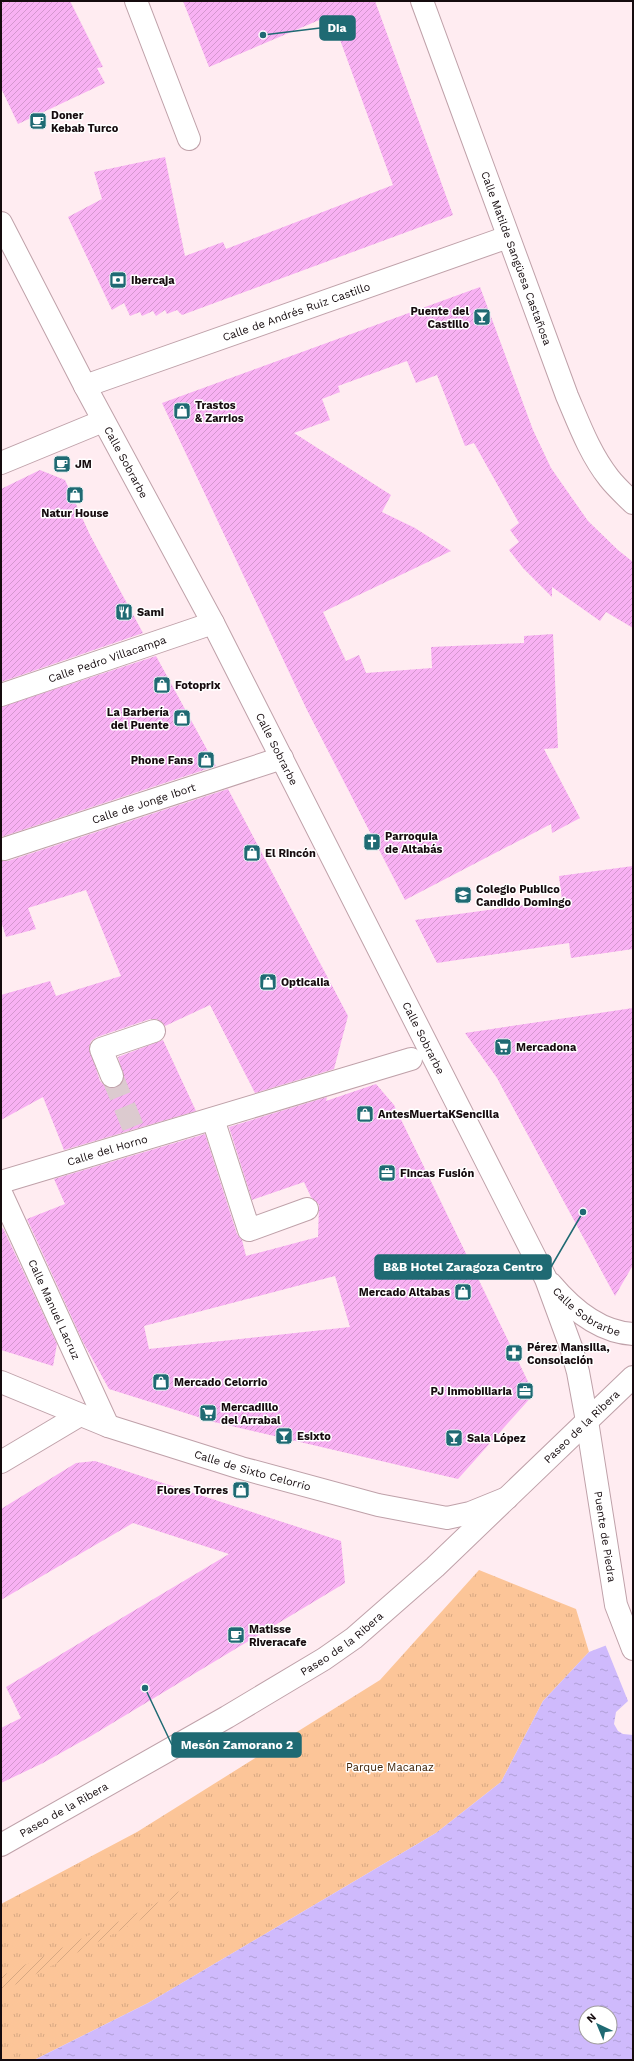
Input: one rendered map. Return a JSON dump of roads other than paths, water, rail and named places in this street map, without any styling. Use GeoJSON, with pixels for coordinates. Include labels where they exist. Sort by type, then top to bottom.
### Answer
{"type":"FeatureCollection","features":[{"type":"Feature","properties":{"kind":"street"},"geometry":{"type":"LineString","coordinates":[[136,1],[189,139]]}},
{"type":"Feature","properties":{"kind":"street","name":"Calle Matilde Sangüesa Castañosa"},"geometry":{"type":"LineString","coordinates":[[422,1],[567,396],[587,443],[609,478],[633,503]]}},
{"type":"Feature","properties":{"kind":"street","name":"Calle Sobrarbe"},"geometry":{"type":"LineString","coordinates":[[1,223],[103,421],[212,623],[282,758],[546,1279],[571,1347],[578,1372],[587,1421]]}},
{"type":"Feature","properties":{"kind":"street","name":"Calle de Andrés Ruiz Castillo"},"geometry":{"type":"LineString","coordinates":[[85,386],[508,237]]}},
{"type":"Feature","properties":{"kind":"street"},"geometry":{"type":"LineString","coordinates":[[1,463],[103,421]]}},
{"type":"Feature","properties":{"kind":"street","name":"Calle Pedro Villacampa"},"geometry":{"type":"LineString","coordinates":[[1,695],[212,623]]}},
{"type":"Feature","properties":{"kind":"street","name":"Calle de Jonge Ibort"},"geometry":{"type":"LineString","coordinates":[[4,849],[282,758]]}},
{"type":"Feature","properties":{"kind":"street"},"geometry":{"type":"LineString","coordinates":[[112,1076],[95,1051],[154,1031]]}},
{"type":"Feature","properties":{"kind":"street","name":"Calle del Horno"},"geometry":{"type":"LineString","coordinates":[[1,1182],[137,1137],[214,1119],[411,1059]]}},
{"type":"Feature","properties":{"kind":"street"},"geometry":{"type":"LineString","coordinates":[[214,1119],[239,1203],[249,1230],[307,1209]]}},
{"type":"Feature","properties":{"kind":"street","name":"Calle Manuel Lacruz"},"geometry":{"type":"LineString","coordinates":[[1,1193],[108,1426]]}},
{"type":"Feature","properties":{"kind":"street","name":"Calle Sobrarbe"},"geometry":{"type":"LineString","coordinates":[[546,1279],[567,1302],[590,1320],[609,1329],[633,1334]]}},
{"type":"Feature","properties":{"kind":"street","name":"Paseo de la Ribera"},"geometry":{"type":"LineString","coordinates":[[1,1845],[227,1717],[324,1659],[378,1619],[510,1496],[633,1378]]}},
{"type":"Feature","properties":{"kind":"street","name":"Calle de Sixto Celorrio"},"geometry":{"type":"LineString","coordinates":[[1,1382],[108,1426],[242,1468],[378,1505],[447,1518],[470,1513],[510,1496]]}},
{"type":"Feature","properties":{"kind":"street"},"geometry":{"type":"LineString","coordinates":[[1,1462],[80,1415]]}},
{"type":"Feature","properties":{"kind":"street","name":"Puente de Piedra"},"geometry":{"type":"LineString","coordinates":[[587,1421],[616,1605],[633,1649]]}},
{"type":"Feature","properties":{"kind":"water"},"geometry":{"type":"Polygon","coordinates":[[[633,1635],[633,2060],[34,2060],[148,2003],[436,1833],[501,1782],[543,1701],[589,1652],[633,1635]]]}},
{"type":"Feature","properties":{"kind":"tunnel"},"geometry":{"type":"LineString","coordinates":[[112,1076],[135,1132]]}},
{"type":"Feature","properties":{"kind":"place","name":"Dia"},"geometry":{"type":"Point","coordinates":[263,35]}},
{"type":"Feature","properties":{"kind":"place","name":"Doner Kebab Turco"},"geometry":{"type":"Point","coordinates":[38,121]}},
{"type":"Feature","properties":{"kind":"place","name":"Ibercaja"},"geometry":{"type":"Point","coordinates":[118,280]}},
{"type":"Feature","properties":{"kind":"place","name":"Puente del Castillo"},"geometry":{"type":"Point","coordinates":[482,317]}},
{"type":"Feature","properties":{"kind":"place","name":"Trastos & Zarrios"},"geometry":{"type":"Point","coordinates":[182,411]}},
{"type":"Feature","properties":{"kind":"place","name":"JM"},"geometry":{"type":"Point","coordinates":[62,464]}},
{"type":"Feature","properties":{"kind":"place","name":"Natur House"},"geometry":{"type":"Point","coordinates":[75,495]}},
{"type":"Feature","properties":{"kind":"place","name":"Sami"},"geometry":{"type":"Point","coordinates":[124,612]}},
{"type":"Feature","properties":{"kind":"place","name":"Fotoprix"},"geometry":{"type":"Point","coordinates":[162,685]}},
{"type":"Feature","properties":{"kind":"place","name":"La Barbería del Puente"},"geometry":{"type":"Point","coordinates":[182,718]}},
{"type":"Feature","properties":{"kind":"place","name":"Phone Fans"},"geometry":{"type":"Point","coordinates":[206,760]}},
{"type":"Feature","properties":{"kind":"place","name":"Parroquia de Altabás"},"geometry":{"type":"Point","coordinates":[372,842]}},
{"type":"Feature","properties":{"kind":"place","name":"El Rincón"},"geometry":{"type":"Point","coordinates":[252,853]}},
{"type":"Feature","properties":{"kind":"place","name":"Colegio Publico Candido Domingo"},"geometry":{"type":"Point","coordinates":[463,895]}},
{"type":"Feature","properties":{"kind":"place","name":"Opticalia"},"geometry":{"type":"Point","coordinates":[268,982]}},
{"type":"Feature","properties":{"kind":"place","name":"Mercadona"},"geometry":{"type":"Point","coordinates":[503,1047]}},
{"type":"Feature","properties":{"kind":"place","name":"AntesMuertaKSencilla"},"geometry":{"type":"Point","coordinates":[365,1114]}},
{"type":"Feature","properties":{"kind":"place","name":"Fincas Fusión"},"geometry":{"type":"Point","coordinates":[387,1173]}},
{"type":"Feature","properties":{"kind":"place","name":"B&B Hotel Zaragoza Centro"},"geometry":{"type":"Point","coordinates":[583,1212]}},
{"type":"Feature","properties":{"kind":"place","name":"Mercado Altabas"},"geometry":{"type":"Point","coordinates":[463,1292]}},
{"type":"Feature","properties":{"kind":"place","name":"Pérez Mansilla, Consolación"},"geometry":{"type":"Point","coordinates":[514,1353]}},
{"type":"Feature","properties":{"kind":"place","name":"Mercado Celorrio"},"geometry":{"type":"Point","coordinates":[161,1382]}},
{"type":"Feature","properties":{"kind":"place","name":"PJ Inmobiliaria"},"geometry":{"type":"Point","coordinates":[525,1391]}},
{"type":"Feature","properties":{"kind":"place","name":"Mercadillo del Arrabal"},"geometry":{"type":"Point","coordinates":[208,1413]}},
{"type":"Feature","properties":{"kind":"place","name":"Esixto"},"geometry":{"type":"Point","coordinates":[284,1436]}},
{"type":"Feature","properties":{"kind":"place","name":"Sala López"},"geometry":{"type":"Point","coordinates":[454,1438]}},
{"type":"Feature","properties":{"kind":"place","name":"Flores Torres"},"geometry":{"type":"Point","coordinates":[241,1490]}},
{"type":"Feature","properties":{"kind":"place","name":"Matisse Riveracafe"},"geometry":{"type":"Point","coordinates":[236,1635]}},
{"type":"Feature","properties":{"kind":"place","name":"Mesón Zamorano 2"},"geometry":{"type":"Point","coordinates":[145,1688]}},
{"type":"Feature","properties":{"kind":"park label","name":"Parque Macanaz"},"geometry":{"type":"Point","coordinates":[390,1767]}}]}
